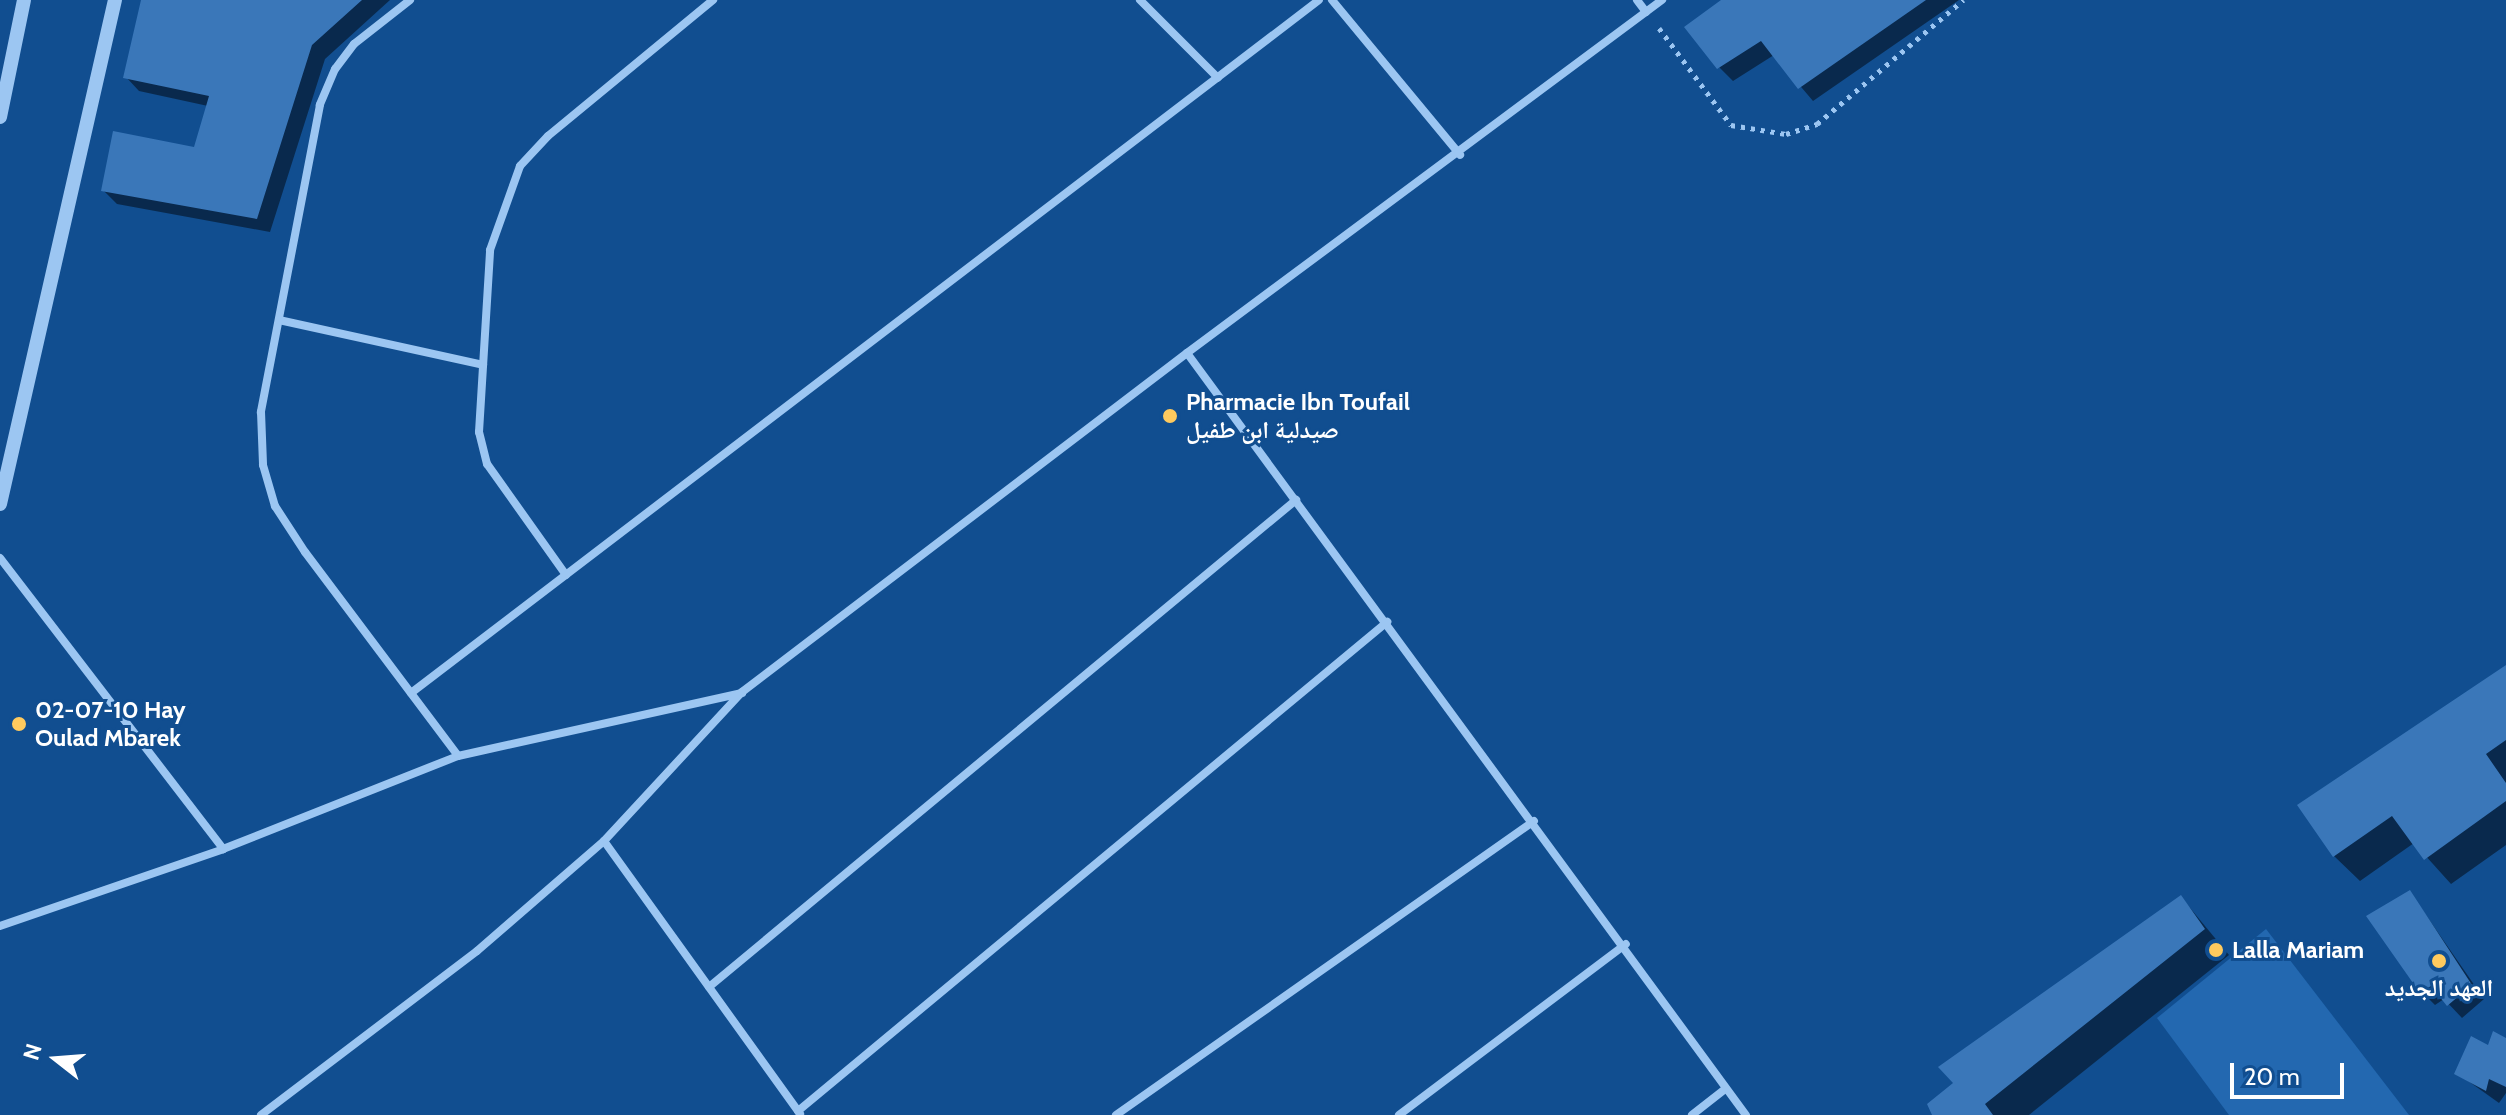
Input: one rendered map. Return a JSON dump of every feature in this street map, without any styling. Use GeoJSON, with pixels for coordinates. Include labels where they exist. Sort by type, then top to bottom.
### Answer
{"type":"FeatureCollection","features":[{"type":"Feature","properties":{"kind":"street"},"geometry":{"type":"LineString","coordinates":[[0,117],[24,0]]}},
{"type":"Feature","properties":{"kind":"street"},"geometry":{"type":"LineString","coordinates":[[0,504],[115,0]]}},
{"type":"Feature","properties":{"kind":"street"},"geometry":{"type":"LineString","coordinates":[[410,0],[354,44],[335,69],[320,105],[261,412],[263,465],[275,506],[458,756]]}},
{"type":"Feature","properties":{"kind":"street"},"geometry":{"type":"LineString","coordinates":[[566,575],[487,464],[479,432],[490,250],[520,166],[548,136],[713,0]]}},
{"type":"Feature","properties":{"kind":"street"},"geometry":{"type":"LineString","coordinates":[[1140,0],[1218,78]]}},
{"type":"Feature","properties":{"kind":"street"},"geometry":{"type":"LineString","coordinates":[[411,693],[1319,0]]}},
{"type":"Feature","properties":{"kind":"street"},"geometry":{"type":"LineString","coordinates":[[1332,0],[1460,155]]}},
{"type":"Feature","properties":{"kind":"street"},"geometry":{"type":"LineString","coordinates":[[1637,0],[1646,12]]}},
{"type":"Feature","properties":{"kind":"street"},"geometry":{"type":"LineString","coordinates":[[261,1115],[477,951],[604,841],[742,692],[1187,353],[1460,155],[1662,0]]}},
{"type":"Feature","properties":{"kind":"street"},"geometry":{"type":"LineString","coordinates":[[279,320],[483,365]]}},
{"type":"Feature","properties":{"kind":"street"},"geometry":{"type":"LineString","coordinates":[[1187,353],[1626,944],[1746,1115]]}},
{"type":"Feature","properties":{"kind":"street"},"geometry":{"type":"LineString","coordinates":[[709,987],[1296,500]]}},
{"type":"Feature","properties":{"kind":"street"},"geometry":{"type":"LineString","coordinates":[[0,558],[223,849]]}},
{"type":"Feature","properties":{"kind":"street"},"geometry":{"type":"LineString","coordinates":[[604,841],[799,1113],[1387,622]]}},
{"type":"Feature","properties":{"kind":"street"},"geometry":{"type":"LineString","coordinates":[[0,926],[223,849],[458,756],[742,692]]}},
{"type":"Feature","properties":{"kind":"street"},"geometry":{"type":"LineString","coordinates":[[1116,1115],[1534,821]]}},
{"type":"Feature","properties":{"kind":"street"},"geometry":{"type":"LineString","coordinates":[[1399,1115],[1626,944]]}},
{"type":"Feature","properties":{"kind":"street"},"geometry":{"type":"LineString","coordinates":[[1692,1115],[1725,1089]]}},
{"type":"Feature","properties":{"kind":"path"},"geometry":{"type":"LineString","coordinates":[[1646,12],[1731,125],[1777,134],[1817,124],[1963,0]]}},
{"type":"Feature","properties":{"kind":"shaded area"},"geometry":{"type":"Polygon","coordinates":[[[2266,929],[2409,1115],[2229,1115],[2157,1018],[2266,929]]]}},
{"type":"Feature","properties":{"kind":"building"},"geometry":{"type":"Polygon","coordinates":[[[141,0],[362,0],[312,45],[257,219],[101,191],[113,131],[194,147],[209,96],[123,78],[141,0]]]}},
{"type":"Feature","properties":{"kind":"building"},"geometry":{"type":"Polygon","coordinates":[[[1721,0],[1926,0],[1798,89],[1761,41],[1717,69],[1684,27],[1721,0]]]}},
{"type":"Feature","properties":{"kind":"building"},"geometry":{"type":"Polygon","coordinates":[[[2506,665],[2506,740],[2486,754],[2506,783],[2506,801],[2424,860],[2392,816],[2333,857],[2297,805],[2506,665]]]}},
{"type":"Feature","properties":{"kind":"building"},"geometry":{"type":"Polygon","coordinates":[[[2410,890],[2472,985],[2447,1006],[2431,986],[2420,993],[2366,916],[2410,890]]]}},
{"type":"Feature","properties":{"kind":"building"},"geometry":{"type":"Polygon","coordinates":[[[2181,895],[2205,929],[1985,1104],[1993,1115],[1932,1115],[1927,1104],[1953,1083],[1938,1067],[2181,895]]]}},
{"type":"Feature","properties":{"kind":"building"},"geometry":{"type":"Polygon","coordinates":[[[2493,1031],[2506,1038],[2506,1087],[2489,1079],[2486,1091],[2454,1074],[2471,1036],[2488,1045],[2493,1031]]]}},
{"type":"Feature","properties":{"kind":"place","name":"Pharmacie Ibn Toufail صيدلية ابن طفيل"},"geometry":{"type":"Point","coordinates":[1170,416]}},
{"type":"Feature","properties":{"kind":"place","name":"02-07-10 Hay Oulad Mbarek"},"geometry":{"type":"Point","coordinates":[19,724]}},
{"type":"Feature","properties":{"kind":"place","name":"Lalla Mariam"},"geometry":{"type":"Point","coordinates":[2216,950]}},
{"type":"Feature","properties":{"kind":"place","name":"العهد الجديد"},"geometry":{"type":"Point","coordinates":[2439,961]}}]}
